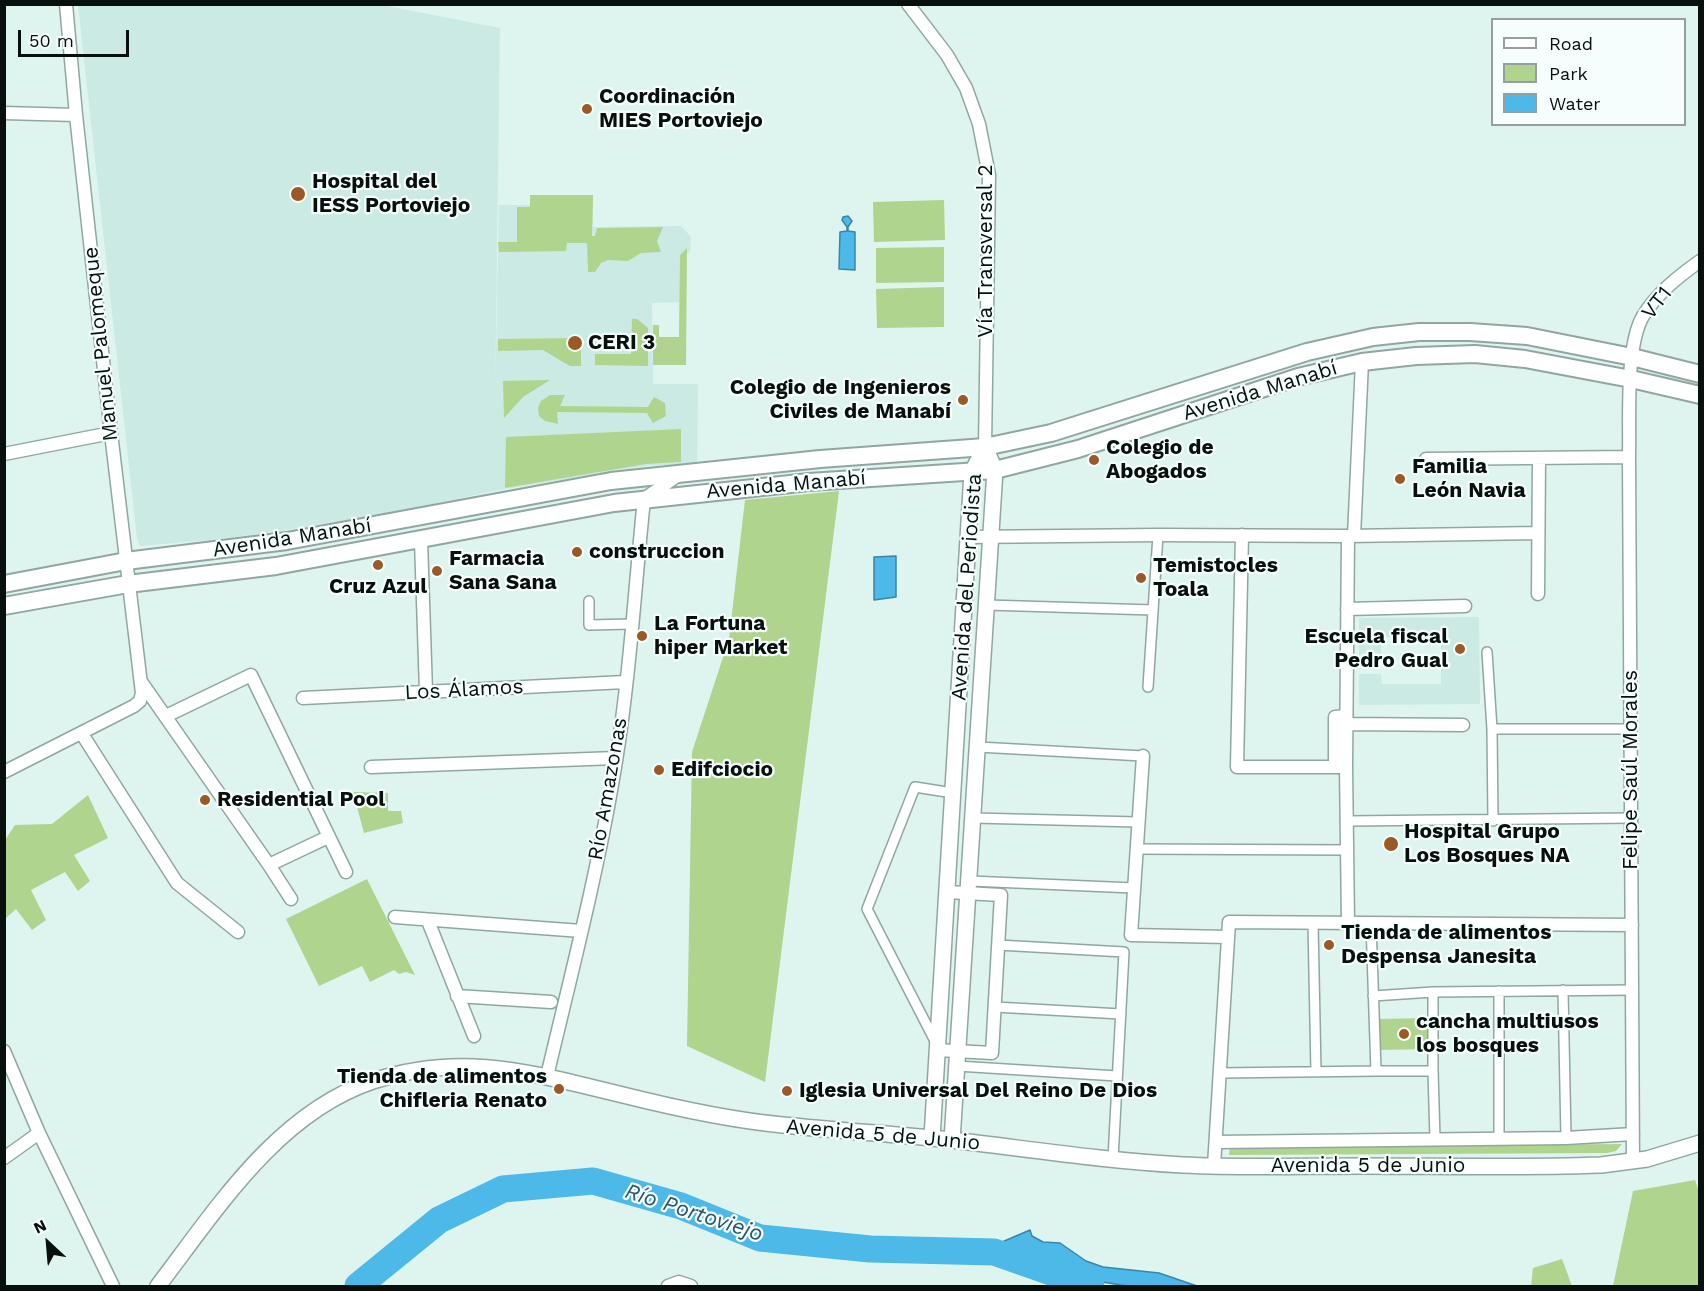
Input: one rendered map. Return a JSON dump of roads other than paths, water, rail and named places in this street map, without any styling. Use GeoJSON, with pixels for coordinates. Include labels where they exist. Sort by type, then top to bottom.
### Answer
{"type":"FeatureCollection","features":[{"type":"Feature","properties":{"kind":"main road","name":"Avenida Manabí"},"geometry":{"type":"LineString","coordinates":[[4,584],[126,561],[287,542],[611,482],[686,472],[985,447],[1051,433],[1307,352],[1373,337],[1419,332],[1470,332],[1527,336],[1632,357],[1700,374]]}},
{"type":"Feature","properties":{"kind":"main road","name":"Avenida Manabí"},"geometry":{"type":"LineString","coordinates":[[4,606],[128,584],[276,566],[575,509],[644,499],[809,482],[994,470],[1078,449],[1298,377],[1362,362],[1416,356],[1474,354],[1525,359],[1700,395]]}},
{"type":"Feature","properties":{"kind":"street","name":"Manuel Palomeque"},"geometry":{"type":"LineString","coordinates":[[66,4],[111,433],[141,682]]}},
{"type":"Feature","properties":{"kind":"street","name":"Vía Transversal 2"},"geometry":{"type":"LineString","coordinates":[[908,4],[966,88],[979,124],[989,175],[985,447]]}},
{"type":"Feature","properties":{"kind":"street"},"geometry":{"type":"LineString","coordinates":[[4,113],[76,116]]}},
{"type":"Feature","properties":{"kind":"street","name":"VT1"},"geometry":{"type":"LineString","coordinates":[[1631,379],[1632,357],[1642,317],[1655,299],[1700,261]]}},
{"type":"Feature","properties":{"kind":"street"},"geometry":{"type":"LineString","coordinates":[[1348,923],[1347,820],[1340,767],[1347,720],[1347,609],[1362,362]]}},
{"type":"Feature","properties":{"kind":"street","name":"Felipe Saúl Morales"},"geometry":{"type":"LineString","coordinates":[[1631,379],[1629,457],[1633,1162]]}},
{"type":"Feature","properties":{"kind":"street"},"geometry":{"type":"LineString","coordinates":[[4,454],[111,433]]}},
{"type":"Feature","properties":{"kind":"street","name":"Avenida del Periodista"},"geometry":{"type":"LineString","coordinates":[[952,1140],[991,537],[994,470],[985,447]]}},
{"type":"Feature","properties":{"kind":"street","name":"Avenida del Periodista"},"geometry":{"type":"LineString","coordinates":[[932,1138],[972,472],[985,447]]}},
{"type":"Feature","properties":{"kind":"street"},"geometry":{"type":"LineString","coordinates":[[1426,459],[1629,457]]}},
{"type":"Feature","properties":{"kind":"street"},"geometry":{"type":"LineString","coordinates":[[1539,458],[1539,594]]}},
{"type":"Feature","properties":{"kind":"street","name":"Avenida Manabí"},"geometry":{"type":"LineString","coordinates":[[644,499],[670,480],[686,472]]}},
{"type":"Feature","properties":{"kind":"street","name":"Río Amazonas"},"geometry":{"type":"LineString","coordinates":[[546,1076],[581,931],[616,758],[644,499]]}},
{"type":"Feature","properties":{"kind":"street"},"geometry":{"type":"LineString","coordinates":[[969,537],[1538,533]]}},
{"type":"Feature","properties":{"kind":"street"},"geometry":{"type":"LineString","coordinates":[[1148,687],[1158,535]]}},
{"type":"Feature","properties":{"kind":"street"},"geometry":{"type":"LineString","coordinates":[[1242,535],[1238,767],[1340,767]]}},
{"type":"Feature","properties":{"kind":"street"},"geometry":{"type":"LineString","coordinates":[[421,540],[426,692]]}},
{"type":"Feature","properties":{"kind":"street"},"geometry":{"type":"LineString","coordinates":[[589,600],[589,625],[631,624]]}},
{"type":"Feature","properties":{"kind":"street"},"geometry":{"type":"LineString","coordinates":[[987,605],[1153,610]]}},
{"type":"Feature","properties":{"kind":"street"},"geometry":{"type":"LineString","coordinates":[[1347,609],[1465,606]]}},
{"type":"Feature","properties":{"kind":"street"},"geometry":{"type":"LineString","coordinates":[[1487,652],[1492,729],[1493,821]]}},
{"type":"Feature","properties":{"kind":"street"},"geometry":{"type":"LineString","coordinates":[[166,716],[251,675],[346,872]]}},
{"type":"Feature","properties":{"kind":"street"},"geometry":{"type":"LineString","coordinates":[[141,682],[270,865],[291,899]]}},
{"type":"Feature","properties":{"kind":"street"},"geometry":{"type":"LineString","coordinates":[[4,772],[134,706],[140,700],[141,682]]}},
{"type":"Feature","properties":{"kind":"street","name":"Los Álamos"},"geometry":{"type":"LineString","coordinates":[[303,698],[625,682]]}},
{"type":"Feature","properties":{"kind":"street"},"geometry":{"type":"LineString","coordinates":[[1347,720],[1463,725]]}},
{"type":"Feature","properties":{"kind":"street"},"geometry":{"type":"LineString","coordinates":[[1492,729],[1631,729]]}},
{"type":"Feature","properties":{"kind":"street"},"geometry":{"type":"LineString","coordinates":[[82,734],[177,883],[238,932]]}},
{"type":"Feature","properties":{"kind":"street"},"geometry":{"type":"LineString","coordinates":[[978,747],[1143,756],[1131,934],[1228,937]]}},
{"type":"Feature","properties":{"kind":"street"},"geometry":{"type":"LineString","coordinates":[[371,767],[616,758]]}},
{"type":"Feature","properties":{"kind":"street"},"geometry":{"type":"LineString","coordinates":[[953,793],[915,787],[867,909],[937,1047],[958,1058],[1117,1076]]}},
{"type":"Feature","properties":{"kind":"street"},"geometry":{"type":"LineString","coordinates":[[973,818],[1138,822]]}},
{"type":"Feature","properties":{"kind":"street"},"geometry":{"type":"LineString","coordinates":[[1347,820],[1493,821],[1632,818]]}},
{"type":"Feature","properties":{"kind":"street"},"geometry":{"type":"LineString","coordinates":[[270,865],[328,837]]}},
{"type":"Feature","properties":{"kind":"street"},"geometry":{"type":"LineString","coordinates":[[1136,849],[1347,850]]}},
{"type":"Feature","properties":{"kind":"street"},"geometry":{"type":"LineString","coordinates":[[958,1058],[992,1053],[995,1007],[1001,895],[969,887]]}},
{"type":"Feature","properties":{"kind":"street"},"geometry":{"type":"LineString","coordinates":[[947,892],[969,887],[1134,888]]}},
{"type":"Feature","properties":{"kind":"street"},"geometry":{"type":"LineString","coordinates":[[395,917],[581,931]]}},
{"type":"Feature","properties":{"kind":"street"},"geometry":{"type":"LineString","coordinates":[[428,921],[474,1036]]}},
{"type":"Feature","properties":{"kind":"street"},"geometry":{"type":"LineString","coordinates":[[1214,1166],[1229,922],[1632,925]]}},
{"type":"Feature","properties":{"kind":"street"},"geometry":{"type":"LineString","coordinates":[[1313,923],[1316,1072]]}},
{"type":"Feature","properties":{"kind":"street"},"geometry":{"type":"LineString","coordinates":[[1371,923],[1376,1071]]}},
{"type":"Feature","properties":{"kind":"street"},"geometry":{"type":"LineString","coordinates":[[998,945],[1124,952],[1113,1159]]}},
{"type":"Feature","properties":{"kind":"street"},"geometry":{"type":"LineString","coordinates":[[1563,990],[1566,1138]]}},
{"type":"Feature","properties":{"kind":"street"},"geometry":{"type":"LineString","coordinates":[[1373,996],[1433,992],[1633,990]]}},
{"type":"Feature","properties":{"kind":"street"},"geometry":{"type":"LineString","coordinates":[[1499,991],[1499,1139]]}},
{"type":"Feature","properties":{"kind":"street"},"geometry":{"type":"LineString","coordinates":[[1433,992],[1435,1139]]}},
{"type":"Feature","properties":{"kind":"street"},"geometry":{"type":"LineString","coordinates":[[457,996],[551,1002]]}},
{"type":"Feature","properties":{"kind":"street"},"geometry":{"type":"LineString","coordinates":[[995,1007],[1121,1014]]}},
{"type":"Feature","properties":{"kind":"street"},"geometry":{"type":"LineString","coordinates":[[4,1051],[39,1133],[112,1287]]}},
{"type":"Feature","properties":{"kind":"street","name":"Avenida 5 de Junio"},"geometry":{"type":"LineString","coordinates":[[158,1287],[219,1206],[269,1149],[298,1123],[345,1092],[370,1082],[426,1068],[465,1065],[499,1067],[546,1076],[637,1099],[734,1119],[778,1125],[952,1140],[1113,1159],[1214,1166],[1561,1167],[1633,1162],[1700,1143]]}},
{"type":"Feature","properties":{"kind":"street"},"geometry":{"type":"LineString","coordinates":[[1221,1073],[1433,1071]]}},
{"type":"Feature","properties":{"kind":"street"},"geometry":{"type":"LineString","coordinates":[[4,1158],[39,1133]]}},
{"type":"Feature","properties":{"kind":"street"},"geometry":{"type":"LineString","coordinates":[[1216,1142],[1566,1138],[1633,1134]]}},
{"type":"Feature","properties":{"kind":"street"},"geometry":{"type":"LineString","coordinates":[[668,1287],[679,1282],[691,1287]]}},
{"type":"Feature","properties":{"kind":"water"},"geometry":{"type":"Polygon","coordinates":[[[848,216],[852,221],[848,231],[855,232],[855,270],[839,269],[840,232],[847,231],[842,220],[843,217],[848,216]]]}},
{"type":"Feature","properties":{"kind":"water"},"geometry":{"type":"Polygon","coordinates":[[[896,556],[896,597],[874,600],[874,557],[896,556]]]}},
{"type":"Feature","properties":{"kind":"water"},"geometry":{"type":"Polygon","coordinates":[[[1030,1230],[1032,1236],[1043,1242],[1060,1243],[1086,1261],[1103,1267],[1159,1273],[1197,1286],[1127,1286],[1096,1281],[1006,1249],[1002,1242],[1030,1230]]]}},
{"type":"Feature","properties":{"kind":"waterway","name":"Río Portoviejo"},"geometry":{"type":"LineString","coordinates":[[358,1286],[439,1220],[503,1189],[593,1181],[681,1206],[760,1238],[870,1249],[994,1252],[1091,1286]]}},
{"type":"Feature","properties":{"kind":"place","name":"Coordinación MIES Portoviejo"},"geometry":{"type":"Point","coordinates":[587,109]}},
{"type":"Feature","properties":{"kind":"place","name":"Hospital del IESS Portoviejo"},"geometry":{"type":"Point","coordinates":[298,194]}},
{"type":"Feature","properties":{"kind":"place","name":"CERI 3"},"geometry":{"type":"Point","coordinates":[575,343]}},
{"type":"Feature","properties":{"kind":"place","name":"Colegio de Ingenieros Civiles de Manabí"},"geometry":{"type":"Point","coordinates":[963,400]}},
{"type":"Feature","properties":{"kind":"place","name":"Colegio de Abogados"},"geometry":{"type":"Point","coordinates":[1094,460]}},
{"type":"Feature","properties":{"kind":"place","name":"Familia León Navia"},"geometry":{"type":"Point","coordinates":[1400,479]}},
{"type":"Feature","properties":{"kind":"place","name":"construccion"},"geometry":{"type":"Point","coordinates":[577,552]}},
{"type":"Feature","properties":{"kind":"place","name":"Cruz Azul"},"geometry":{"type":"Point","coordinates":[378,565]}},
{"type":"Feature","properties":{"kind":"place","name":"Farmacia Sana Sana"},"geometry":{"type":"Point","coordinates":[437,571]}},
{"type":"Feature","properties":{"kind":"place","name":"Temistocles Toala"},"geometry":{"type":"Point","coordinates":[1141,578]}},
{"type":"Feature","properties":{"kind":"place","name":"La Fortuna hiper Market"},"geometry":{"type":"Point","coordinates":[642,636]}},
{"type":"Feature","properties":{"kind":"place","name":"Escuela fiscal Pedro Gual"},"geometry":{"type":"Point","coordinates":[1460,649]}},
{"type":"Feature","properties":{"kind":"place","name":"Edifciocio"},"geometry":{"type":"Point","coordinates":[659,770]}},
{"type":"Feature","properties":{"kind":"place","name":"Residential Pool"},"geometry":{"type":"Point","coordinates":[205,800]}},
{"type":"Feature","properties":{"kind":"place","name":"Hospital Grupo Los Bosques NA"},"geometry":{"type":"Point","coordinates":[1391,844]}},
{"type":"Feature","properties":{"kind":"place","name":"Tienda de alimentos Despensa Janesita"},"geometry":{"type":"Point","coordinates":[1329,945]}},
{"type":"Feature","properties":{"kind":"place","name":"cancha multiusos los bosques"},"geometry":{"type":"Point","coordinates":[1404,1034]}},
{"type":"Feature","properties":{"kind":"place","name":"Tienda de alimentos Chifleria Renato"},"geometry":{"type":"Point","coordinates":[559,1089]}},
{"type":"Feature","properties":{"kind":"place","name":"Iglesia Universal Del Reino De Dios"},"geometry":{"type":"Point","coordinates":[787,1091]}}]}
